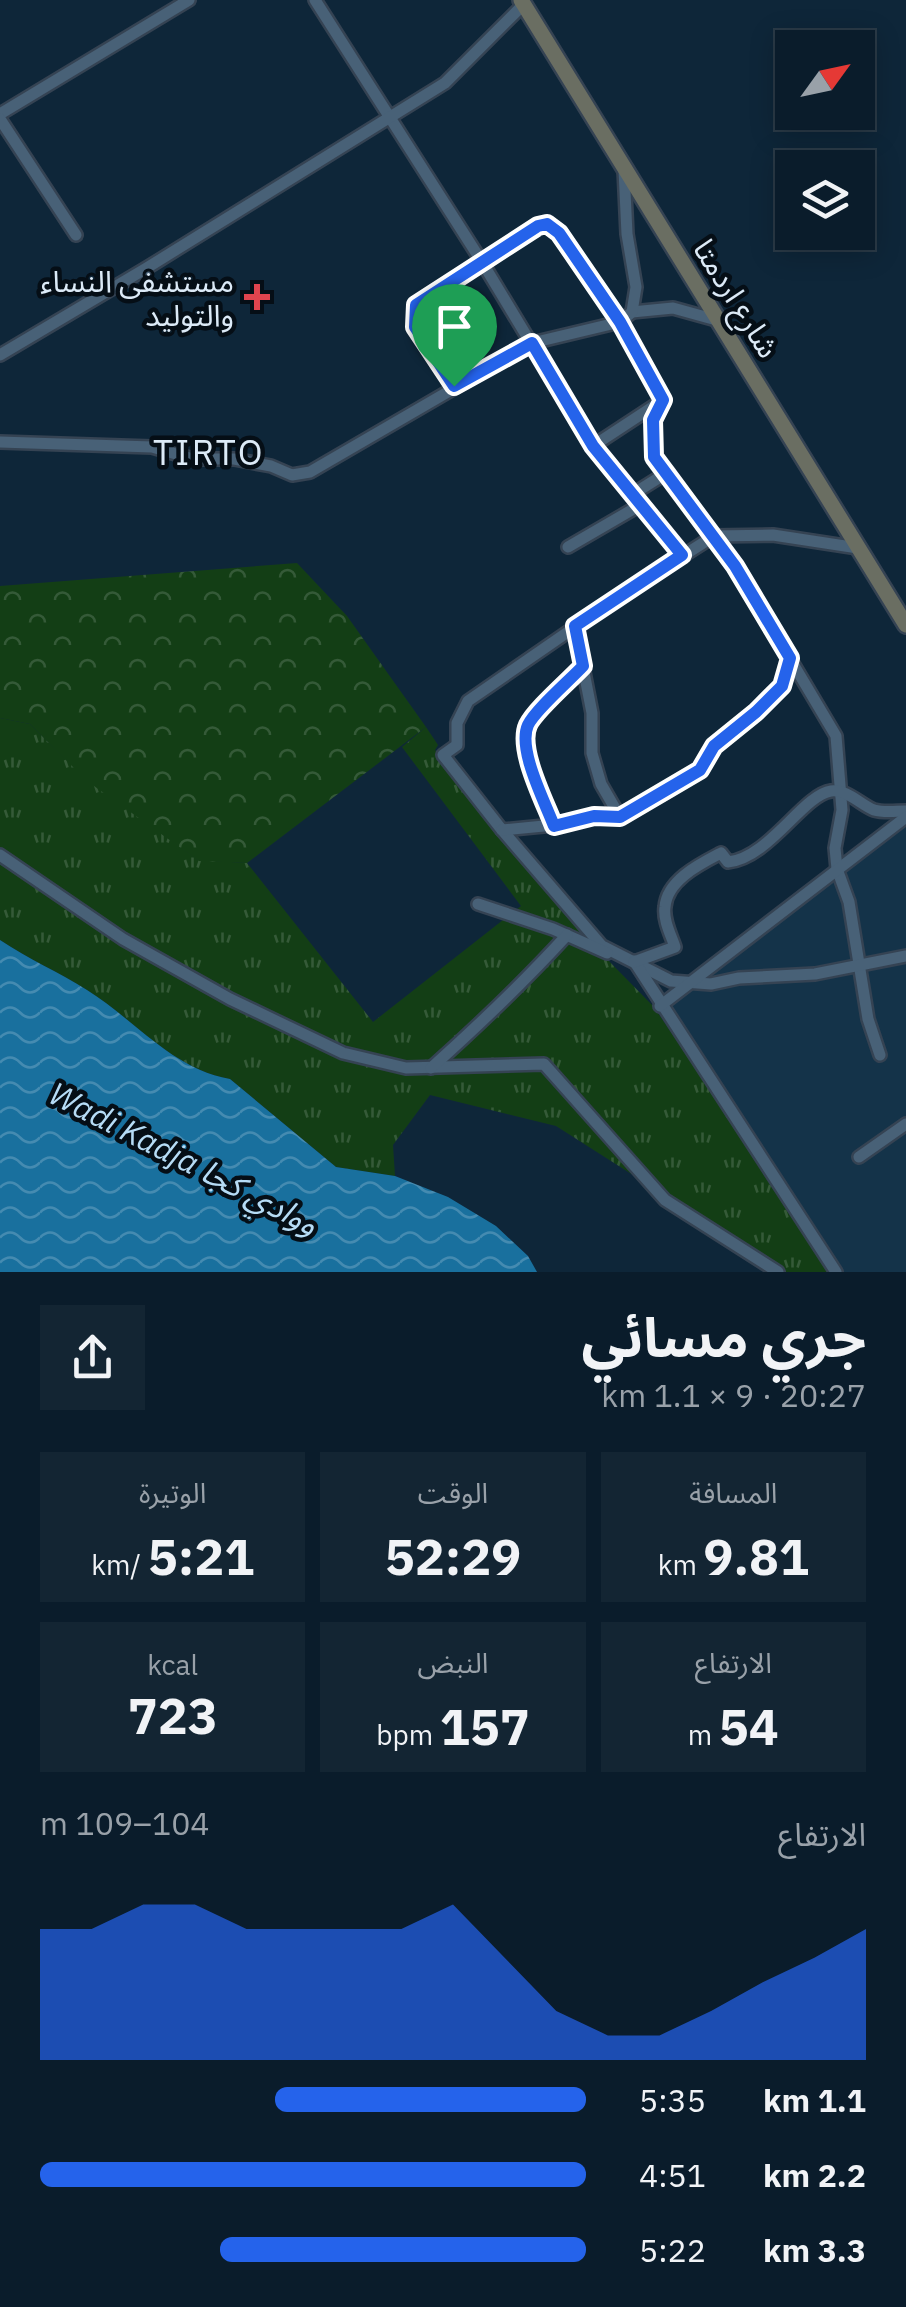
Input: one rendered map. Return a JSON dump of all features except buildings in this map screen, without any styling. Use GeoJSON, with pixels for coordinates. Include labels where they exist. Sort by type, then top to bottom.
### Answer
{"type":"FeatureCollection","features":[{"type":"Feature","properties":{"kind":"main road","name":"شارع اردمتا"},"geometry":{"type":"LineString","coordinates":[[522,2],[906,625]]}},
{"type":"Feature","properties":{"kind":"street"},"geometry":{"type":"LineString","coordinates":[[76,236],[0,117],[189,0]]}},
{"type":"Feature","properties":{"kind":"street"},"geometry":{"type":"LineString","coordinates":[[315,0],[482,262],[593,446],[682,555]]}},
{"type":"Feature","properties":{"kind":"street"},"geometry":{"type":"LineString","coordinates":[[0,355],[146,270],[444,83],[522,2]]}},
{"type":"Feature","properties":{"kind":"street"},"geometry":{"type":"LineString","coordinates":[[624,170],[636,287],[632,312]]}},
{"type":"Feature","properties":{"kind":"street"},"geometry":{"type":"LineString","coordinates":[[454,386],[415,327],[416,305],[538,226],[547,224],[559,233],[620,322],[663,400]]}},
{"type":"Feature","properties":{"kind":"street"},"geometry":{"type":"LineString","coordinates":[[0,442],[152,447],[193,459],[234,459],[271,466],[292,476],[310,472],[354,449],[532,343],[620,322],[632,312],[672,308],[720,321]]}},
{"type":"Feature","properties":{"kind":"street"},"geometry":{"type":"LineString","coordinates":[[593,446],[663,400]]}},
{"type":"Feature","properties":{"kind":"street"},"geometry":{"type":"LineString","coordinates":[[663,400],[653,420],[654,457],[758,602],[836,736],[842,810],[835,848],[837,869],[849,902],[868,1019],[880,1054]]}},
{"type":"Feature","properties":{"kind":"street"},"geometry":{"type":"LineString","coordinates":[[568,546],[638,499],[668,472]]}},
{"type":"Feature","properties":{"kind":"street"},"geometry":{"type":"LineString","coordinates":[[858,548],[773,535],[714,536],[468,701],[457,723],[457,745],[443,755],[602,946],[671,981],[712,984],[739,978],[815,974],[906,956]]}},
{"type":"Feature","properties":{"kind":"street"},"geometry":{"type":"LineString","coordinates":[[575,626],[592,713],[592,754],[601,784],[620,817]]}},
{"type":"Feature","properties":{"kind":"street"},"geometry":{"type":"LineString","coordinates":[[502,830],[554,826],[594,816],[620,817],[700,770],[714,746],[782,686],[790,658]]}},
{"type":"Feature","properties":{"kind":"street"},"geometry":{"type":"LineString","coordinates":[[554,826],[531,766],[525,742],[527,726],[583,666]]}},
{"type":"Feature","properties":{"kind":"street"},"geometry":{"type":"LineString","coordinates":[[634,962],[675,947],[664,908],[676,885],[694,866],[721,853],[728,862],[740,860],[773,838],[823,794],[840,791],[878,811],[906,814]]}},
{"type":"Feature","properties":{"kind":"street"},"geometry":{"type":"LineString","coordinates":[[660,1006],[906,814]]}},
{"type":"Feature","properties":{"kind":"street"},"geometry":{"type":"LineString","coordinates":[[0,854],[122,939],[230,1000],[343,1053],[406,1068],[544,1064],[665,1200],[778,1272]]}},
{"type":"Feature","properties":{"kind":"street"},"geometry":{"type":"LineString","coordinates":[[478,904],[634,962],[836,1272]]}},
{"type":"Feature","properties":{"kind":"street"},"geometry":{"type":"LineString","coordinates":[[431,1068],[490,1010],[506,1000],[568,936]]}},
{"type":"Feature","properties":{"kind":"street"},"geometry":{"type":"LineString","coordinates":[[859,1157],[906,1124]]}},
{"type":"Feature","properties":{"kind":"shaded area"},"geometry":{"type":"Polygon","coordinates":[[[906,824],[906,1272],[840,1272],[667,1008],[906,824]]]}},
{"type":"Feature","properties":{"kind":"green space"},"geometry":{"type":"Polygon","coordinates":[[[297,563],[347,616],[426,727],[247,863],[199,861],[87,781],[30,724],[0,718],[0,586],[297,563]]]}},
{"type":"Feature","properties":{"kind":"green space"},"geometry":{"type":"Polygon","coordinates":[[[0,718],[30,724],[84,777],[198,860],[247,863],[373,1022],[521,906],[402,747],[426,727],[438,745],[435,750],[603,955],[654,1007],[832,1272],[785,1272],[556,1126],[430,1095],[393,1145],[395,1176],[336,1167],[230,1079],[190,1065],[87,990],[0,940],[0,718]]]}},
{"type":"Feature","properties":{"kind":"water","name":"Wadi Kadja ووادي كجا"},"geometry":{"type":"Polygon","coordinates":[[[0,940],[87,990],[190,1065],[230,1079],[336,1167],[395,1176],[448,1197],[496,1226],[528,1256],[537,1272],[0,1272],[0,940]]]}},
{"type":"Feature","properties":{"kind":"place","name":"مستشفى النساء والتوليد"},"geometry":{"type":"Point","coordinates":[257,297]}},
{"type":"Feature","properties":{"kind":"district","name":"TIRTO"},"geometry":{"type":"Point","coordinates":[209,452]}},
{"type":"Feature","properties":{"kind":"route"},"geometry":{"type":"LineString","coordinates":[[547,224],[559,233],[620,322],[663,400],[653,420],[654,457],[735,566],[790,658],[782,686],[714,746],[700,770],[620,817],[594,816],[554,826],[531,766],[525,742],[527,726],[583,666],[575,626],[682,555],[593,446],[532,343],[454,386],[415,327],[416,305],[538,226],[547,224]]}}]}
